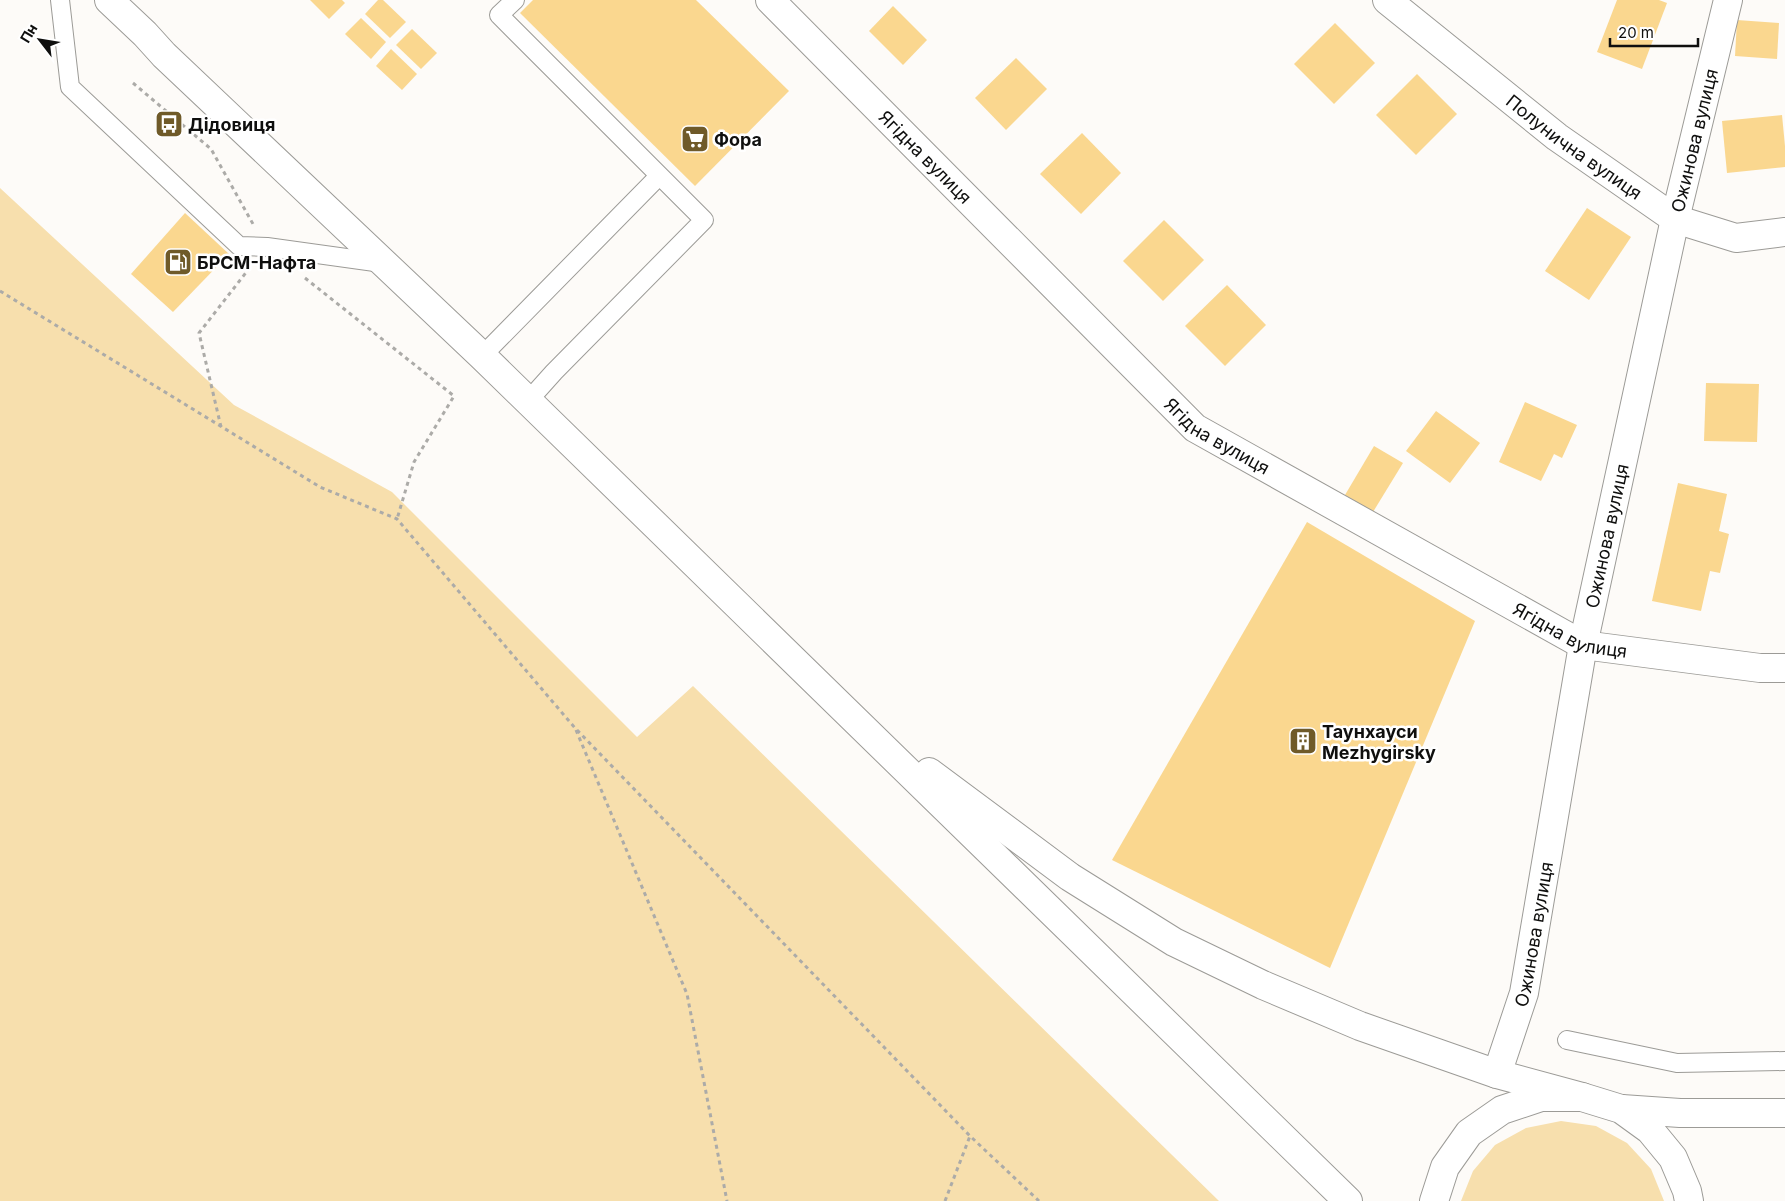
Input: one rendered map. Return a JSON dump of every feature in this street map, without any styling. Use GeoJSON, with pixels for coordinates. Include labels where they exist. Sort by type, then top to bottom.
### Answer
{"type":"FeatureCollection","features":[{"type":"Feature","properties":{"kind":"main road"},"geometry":{"type":"LineString","coordinates":[[109,0],[164,55],[482,356],[1348,1201]]}},
{"type":"Feature","properties":{"kind":"main road","name":"Ягідна вулиця"},"geometry":{"type":"LineString","coordinates":[[770,0],[1195,428],[1583,645],[1760,668],[1785,668]]}},
{"type":"Feature","properties":{"kind":"main road","name":"Полунична вулиця"},"geometry":{"type":"LineString","coordinates":[[1386,0],[1558,137],[1675,219],[1736,238],[1785,232]]}},
{"type":"Feature","properties":{"kind":"main road","name":"Ожинова вулиця"},"geometry":{"type":"LineString","coordinates":[[1497,1074],[1524,993],[1583,645],[1675,219],[1728,0]]}},
{"type":"Feature","properties":{"kind":"main road"},"geometry":{"type":"LineString","coordinates":[[852,716],[1070,878],[1174,942],[1263,985],[1360,1026],[1497,1074],[1621,1109],[1680,1113],[1785,1113]]}},
{"type":"Feature","properties":{"kind":"main road"},"geometry":{"type":"LineString","coordinates":[[1434,1201],[1445,1167],[1469,1134],[1502,1110],[1541,1097],[1582,1097]]}},
{"type":"Feature","properties":{"kind":"main road"},"geometry":{"type":"LineString","coordinates":[[1621,1109],[1650,1130],[1673,1158],[1687,1191],[1688,1201]]}},
{"type":"Feature","properties":{"kind":"lane"},"geometry":{"type":"LineString","coordinates":[[60,0],[70,87],[239,246],[267,247],[385,263]]}},
{"type":"Feature","properties":{"kind":"lane"},"geometry":{"type":"LineString","coordinates":[[515,0],[499,15],[704,220],[528,401]]}},
{"type":"Feature","properties":{"kind":"lane"},"geometry":{"type":"LineString","coordinates":[[482,356],[659,176]]}},
{"type":"Feature","properties":{"kind":"lane"},"geometry":{"type":"LineString","coordinates":[[1567,1040],[1676,1062],[1785,1061]]}},
{"type":"Feature","properties":{"kind":"path"},"geometry":{"type":"LineString","coordinates":[[133,83],[211,149],[267,247],[454,396],[414,462],[397,519]]}},
{"type":"Feature","properties":{"kind":"path"},"geometry":{"type":"LineString","coordinates":[[221,427],[199,333],[267,247]]}},
{"type":"Feature","properties":{"kind":"path"},"geometry":{"type":"LineString","coordinates":[[0,291],[320,487],[397,519],[575,728],[970,1136],[1039,1201]]}},
{"type":"Feature","properties":{"kind":"path"},"geometry":{"type":"LineString","coordinates":[[575,728],[687,994],[727,1201]]}},
{"type":"Feature","properties":{"kind":"path"},"geometry":{"type":"LineString","coordinates":[[946,1201],[970,1136]]}},
{"type":"Feature","properties":{"kind":"shaded area"},"geometry":{"type":"Polygon","coordinates":[[[0,188],[234,405],[392,492],[637,737],[693,686],[1219,1201],[0,1201],[0,188]]]}},
{"type":"Feature","properties":{"kind":"shaded area"},"geometry":{"type":"Polygon","coordinates":[[[1561,1121],[1596,1126],[1627,1143],[1651,1169],[1664,1201],[1461,1201],[1473,1171],[1495,1145],[1526,1128],[1561,1121]]]}},
{"type":"Feature","properties":{"kind":"building"},"geometry":{"type":"Polygon","coordinates":[[[310,0],[342,0],[345,3],[329,19],[310,0]]]}},
{"type":"Feature","properties":{"kind":"building"},"geometry":{"type":"Polygon","coordinates":[[[378,0],[383,0],[406,22],[390,38],[365,14],[378,0]]]}},
{"type":"Feature","properties":{"kind":"building","name":"Фора"},"geometry":{"type":"Polygon","coordinates":[[[533,0],[696,0],[789,91],[695,186],[520,13],[533,0]]]}},
{"type":"Feature","properties":{"kind":"building"},"geometry":{"type":"Polygon","coordinates":[[[1617,0],[1659,0],[1667,3],[1642,69],[1597,52],[1617,0]]]}},
{"type":"Feature","properties":{"kind":"building"},"geometry":{"type":"Polygon","coordinates":[[[893,6],[927,40],[903,65],[869,31],[893,6]]]}},
{"type":"Feature","properties":{"kind":"building"},"geometry":{"type":"Polygon","coordinates":[[[361,18],[386,42],[371,59],[345,34],[361,18]]]}},
{"type":"Feature","properties":{"kind":"building"},"geometry":{"type":"Polygon","coordinates":[[[1737,20],[1779,23],[1777,59],[1735,56],[1737,20]]]}},
{"type":"Feature","properties":{"kind":"building"},"geometry":{"type":"Polygon","coordinates":[[[1335,23],[1375,63],[1334,104],[1294,64],[1335,23]]]}},
{"type":"Feature","properties":{"kind":"building"},"geometry":{"type":"Polygon","coordinates":[[[412,29],[437,53],[421,69],[396,45],[412,29]]]}},
{"type":"Feature","properties":{"kind":"building"},"geometry":{"type":"Polygon","coordinates":[[[391,49],[417,74],[402,90],[376,66],[391,49]]]}},
{"type":"Feature","properties":{"kind":"building"},"geometry":{"type":"Polygon","coordinates":[[[1016,58],[1047,89],[1006,130],[975,98],[1016,58]]]}},
{"type":"Feature","properties":{"kind":"building"},"geometry":{"type":"Polygon","coordinates":[[[1417,74],[1457,114],[1416,155],[1376,115],[1417,74]]]}},
{"type":"Feature","properties":{"kind":"building"},"geometry":{"type":"Polygon","coordinates":[[[1782,115],[1785,167],[1727,173],[1722,121],[1782,115]]]}},
{"type":"Feature","properties":{"kind":"building"},"geometry":{"type":"Polygon","coordinates":[[[1082,133],[1121,173],[1081,214],[1040,174],[1082,133]]]}},
{"type":"Feature","properties":{"kind":"building"},"geometry":{"type":"Polygon","coordinates":[[[1587,208],[1631,237],[1589,300],[1545,271],[1587,208]]]}},
{"type":"Feature","properties":{"kind":"building"},"geometry":{"type":"Polygon","coordinates":[[[185,213],[229,254],[173,312],[131,274],[185,213]]]}},
{"type":"Feature","properties":{"kind":"building"},"geometry":{"type":"Polygon","coordinates":[[[1164,220],[1204,260],[1163,301],[1123,261],[1164,220]]]}},
{"type":"Feature","properties":{"kind":"building"},"geometry":{"type":"Polygon","coordinates":[[[1227,285],[1266,325],[1225,366],[1185,326],[1227,285]]]}},
{"type":"Feature","properties":{"kind":"building"},"geometry":{"type":"Polygon","coordinates":[[[1706,383],[1759,384],[1757,442],[1704,441],[1706,383]]]}},
{"type":"Feature","properties":{"kind":"building"},"geometry":{"type":"Polygon","coordinates":[[[1525,402],[1577,425],[1562,458],[1554,454],[1541,481],[1499,462],[1525,402]]]}},
{"type":"Feature","properties":{"kind":"building"},"geometry":{"type":"Polygon","coordinates":[[[1436,411],[1480,443],[1450,483],[1406,451],[1436,411]]]}},
{"type":"Feature","properties":{"kind":"building"},"geometry":{"type":"Polygon","coordinates":[[[1374,446],[1403,463],[1373,512],[1345,495],[1374,446]]]}},
{"type":"Feature","properties":{"kind":"building"},"geometry":{"type":"Polygon","coordinates":[[[1678,483],[1727,494],[1719,531],[1729,534],[1720,573],[1710,571],[1701,611],[1652,601],[1678,483]]]}},
{"type":"Feature","properties":{"kind":"building","name":"Таунхауси Mezhygirsky"},"geometry":{"type":"Polygon","coordinates":[[[1307,522],[1475,621],[1330,968],[1112,860],[1307,522]]]}},
{"type":"Feature","properties":{"kind":"place","name":"Дідовиця"},"geometry":{"type":"Point","coordinates":[169,124]}},
{"type":"Feature","properties":{"kind":"place","name":"Фора"},"geometry":{"type":"Point","coordinates":[695,139]}},
{"type":"Feature","properties":{"kind":"place","name":"БРСМ-Нафта"},"geometry":{"type":"Point","coordinates":[178,262]}},
{"type":"Feature","properties":{"kind":"place","name":"Таунхауси Mezhygirsky"},"geometry":{"type":"Point","coordinates":[1303,741]}}]}
